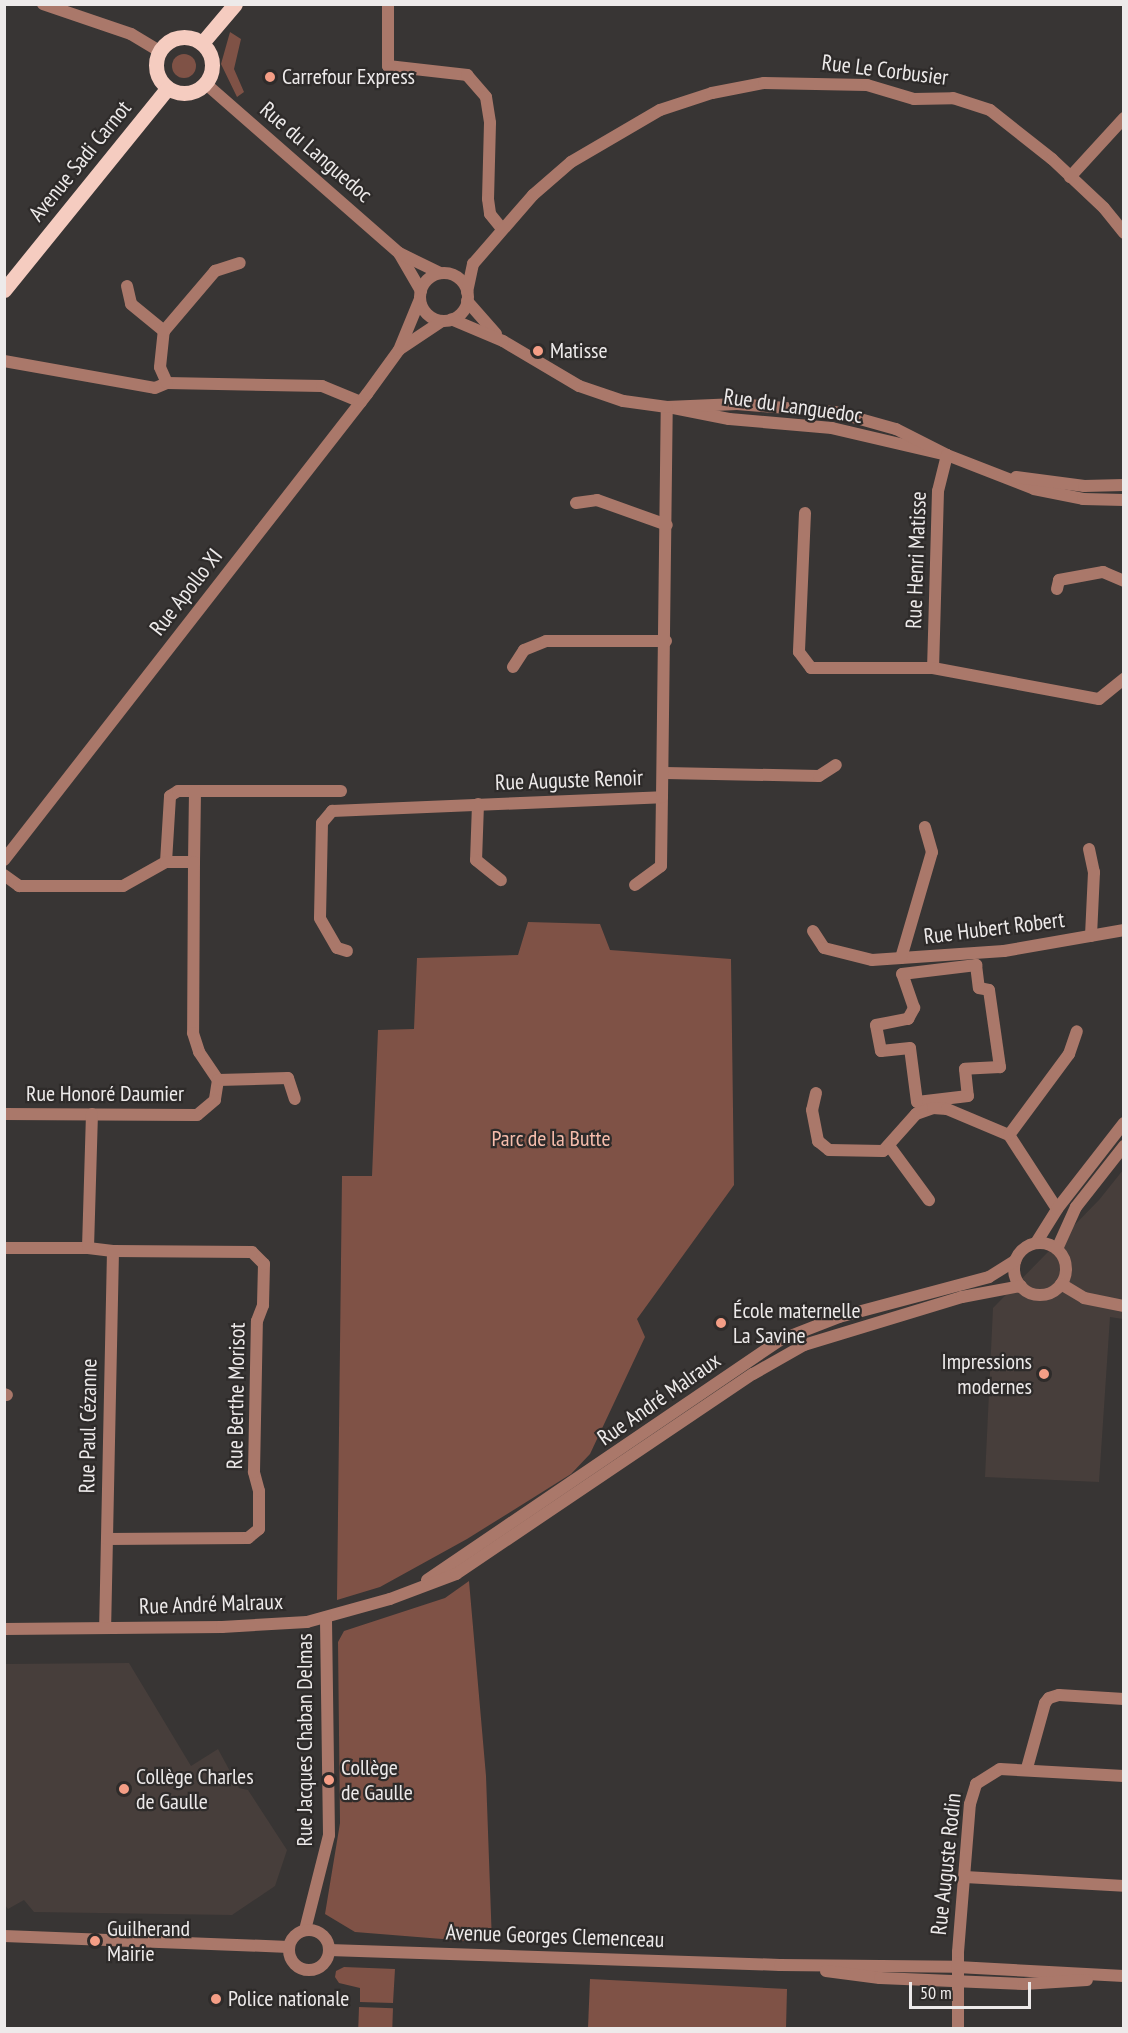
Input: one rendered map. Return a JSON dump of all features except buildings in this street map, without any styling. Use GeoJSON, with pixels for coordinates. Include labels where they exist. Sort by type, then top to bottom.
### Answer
{"type":"FeatureCollection","features":[{"type":"Feature","properties":{"kind":"main road"},"geometry":{"type":"LineString","coordinates":[[202,43],[235,4]]}},
{"type":"Feature","properties":{"kind":"main road"},"geometry":{"type":"LineString","coordinates":[[174,38],[194,38],[202,43],[213,67],[206,84],[183,94],[167,89],[157,75],[159,51],[174,38]]}},
{"type":"Feature","properties":{"kind":"main road","name":"Avenue Sadi Carnot"},"geometry":{"type":"LineString","coordinates":[[4,290],[167,89]]}},
{"type":"Feature","properties":{"kind":"street"},"geometry":{"type":"LineString","coordinates":[[43,4],[69,8],[131,34],[159,51]]}},
{"type":"Feature","properties":{"kind":"street"},"geometry":{"type":"LineString","coordinates":[[388,4],[388,66],[467,75],[486,97],[490,123],[488,198],[490,214],[502,229]]}},
{"type":"Feature","properties":{"kind":"street","name":"Rue Le Corbusier"},"geometry":{"type":"LineString","coordinates":[[467,296],[473,264],[502,229],[571,162],[615,133],[660,110],[711,93],[764,83],[867,86],[914,99],[953,98],[990,110],[1104,208],[1124,233]]}},
{"type":"Feature","properties":{"kind":"street","name":"Rue du Languedoc"},"geometry":{"type":"LineString","coordinates":[[206,84],[399,252],[444,273]]}},
{"type":"Feature","properties":{"kind":"street"},"geometry":{"type":"LineString","coordinates":[[1070,177],[1124,118]]}},
{"type":"Feature","properties":{"kind":"street","name":"Rue du Languedoc"},"geometry":{"type":"LineString","coordinates":[[399,252],[420,295]]}},
{"type":"Feature","properties":{"kind":"street"},"geometry":{"type":"LineString","coordinates":[[167,383],[160,368],[164,331],[215,271],[240,263]]}},
{"type":"Feature","properties":{"kind":"street"},"geometry":{"type":"LineString","coordinates":[[444,273],[460,279],[467,296],[462,312],[447,320],[425,312],[420,295],[428,279],[444,273],[473,264]]}},
{"type":"Feature","properties":{"kind":"street"},"geometry":{"type":"LineString","coordinates":[[127,286],[131,304],[164,331]]}},
{"type":"Feature","properties":{"kind":"street","name":"Rue Apollo XI"},"geometry":{"type":"LineString","coordinates":[[6,854],[361,402],[399,350],[420,295]]}},
{"type":"Feature","properties":{"kind":"street","name":"Rue du Languedoc"},"geometry":{"type":"LineString","coordinates":[[467,296],[503,341]]}},
{"type":"Feature","properties":{"kind":"street","name":"Rue du Languedoc"},"geometry":{"type":"LineString","coordinates":[[447,320],[503,341],[579,386],[623,401],[667,407],[737,404],[835,412],[896,429],[947,455],[1065,497],[1124,500]]}},
{"type":"Feature","properties":{"kind":"street","name":"Rue Apollo XI"},"geometry":{"type":"LineString","coordinates":[[399,350],[447,320]]}},
{"type":"Feature","properties":{"kind":"street"},"geometry":{"type":"LineString","coordinates":[[4,361],[155,388],[167,383],[322,386],[361,402]]}},
{"type":"Feature","properties":{"kind":"street","name":"Rue Auguste Renoir"},"geometry":{"type":"LineString","coordinates":[[635,885],[661,867],[662,797],[665,773],[667,407]]}},
{"type":"Feature","properties":{"kind":"street","name":"Rue Henri Matisse"},"geometry":{"type":"LineString","coordinates":[[933,668],[938,491],[947,455]]}},
{"type":"Feature","properties":{"kind":"street","name":"Rue du Languedoc"},"geometry":{"type":"LineString","coordinates":[[1003,476],[1084,486],[1124,485]]}},
{"type":"Feature","properties":{"kind":"street"},"geometry":{"type":"LineString","coordinates":[[576,503],[597,501],[667,525]]}},
{"type":"Feature","properties":{"kind":"street"},"geometry":{"type":"LineString","coordinates":[[805,513],[799,652],[811,668],[933,668],[1100,699],[1124,679]]}},
{"type":"Feature","properties":{"kind":"street"},"geometry":{"type":"LineString","coordinates":[[1057,589],[1059,580],[1103,572],[1124,581]]}},
{"type":"Feature","properties":{"kind":"street"},"geometry":{"type":"LineString","coordinates":[[513,667],[524,650],[546,641],[666,641]]}},
{"type":"Feature","properties":{"kind":"street","name":"Rue Auguste Renoir"},"geometry":{"type":"LineString","coordinates":[[665,773],[819,776],[836,765]]}},
{"type":"Feature","properties":{"kind":"street"},"geometry":{"type":"LineString","coordinates":[[166,862],[170,796],[178,791],[341,791]]}},
{"type":"Feature","properties":{"kind":"street","name":"Rue Honoré Daumier"},"geometry":{"type":"LineString","coordinates":[[4,1114],[197,1115],[215,1100],[218,1080],[199,1052],[193,1033],[195,791]]}},
{"type":"Feature","properties":{"kind":"street","name":"Rue Auguste Renoir"},"geometry":{"type":"LineString","coordinates":[[347,951],[337,948],[320,918],[322,823],[325,815],[332,811],[662,797]]}},
{"type":"Feature","properties":{"kind":"street","name":"Rue Auguste Renoir"},"geometry":{"type":"LineString","coordinates":[[478,804],[476,860],[501,880]]}},
{"type":"Feature","properties":{"kind":"street","name":"Rue Hubert Robert"},"geometry":{"type":"LineString","coordinates":[[901,958],[932,852],[925,827]]}},
{"type":"Feature","properties":{"kind":"street","name":"Rue Hubert Robert"},"geometry":{"type":"LineString","coordinates":[[1089,849],[1094,872],[1091,936]]}},
{"type":"Feature","properties":{"kind":"street"},"geometry":{"type":"LineString","coordinates":[[4,875],[19,886],[123,886],[166,862],[194,862]]}},
{"type":"Feature","properties":{"kind":"street","name":"Rue Hubert Robert"},"geometry":{"type":"LineString","coordinates":[[813,931],[824,948],[872,960],[1004,951],[1124,930]]}},
{"type":"Feature","properties":{"kind":"street"},"geometry":{"type":"LineString","coordinates":[[976,964],[979,988],[989,990],[1000,1067],[965,1069],[968,1096],[917,1102],[910,1048],[881,1051],[876,1025],[908,1019],[914,1008],[902,974],[976,964]]}},
{"type":"Feature","properties":{"kind":"street"},"geometry":{"type":"LineString","coordinates":[[1009,1135],[1069,1054],[1077,1031]]}},
{"type":"Feature","properties":{"kind":"street"},"geometry":{"type":"LineString","coordinates":[[218,1080],[288,1078],[295,1099]]}},
{"type":"Feature","properties":{"kind":"street"},"geometry":{"type":"LineString","coordinates":[[816,1093],[812,1110],[818,1142],[823,1147],[876,1153],[890,1147],[916,1114],[933,1108],[947,1109],[1009,1135],[1057,1209]]}},
{"type":"Feature","properties":{"kind":"street"},"geometry":{"type":"LineString","coordinates":[[88,1248],[92,1114]]}},
{"type":"Feature","properties":{"kind":"street"},"geometry":{"type":"LineString","coordinates":[[1036,1243],[1057,1209],[1124,1123]]}},
{"type":"Feature","properties":{"kind":"street"},"geometry":{"type":"LineString","coordinates":[[1057,1250],[1076,1207],[1124,1146]]}},
{"type":"Feature","properties":{"kind":"street"},"geometry":{"type":"LineString","coordinates":[[890,1147],[928,1200]]}},
{"type":"Feature","properties":{"kind":"street"},"geometry":{"type":"LineString","coordinates":[[1036,1243],[1057,1250],[1065,1262],[1061,1284],[1054,1290],[1037,1294],[1021,1286],[1014,1274],[1015,1261],[1027,1246],[1036,1243]]}},
{"type":"Feature","properties":{"kind":"street"},"geometry":{"type":"LineString","coordinates":[[4,1248],[88,1248],[113,1251]]}},
{"type":"Feature","properties":{"kind":"street","name":"Rue Berthe Morisot"},"geometry":{"type":"LineString","coordinates":[[107,1539],[248,1538],[259,1528],[259,1491],[254,1472],[256,1321],[263,1305],[264,1264],[252,1252],[113,1251]]}},
{"type":"Feature","properties":{"kind":"street","name":"Rue Paul Cézanne"},"geometry":{"type":"LineString","coordinates":[[105,1628],[113,1251]]}},
{"type":"Feature","properties":{"kind":"street","name":"Rue André Malraux"},"geometry":{"type":"LineString","coordinates":[[414,1590],[780,1340],[839,1317],[989,1277],[1015,1261]]}},
{"type":"Feature","properties":{"kind":"street"},"geometry":{"type":"LineString","coordinates":[[1061,1284],[1084,1298],[1124,1306]]}},
{"type":"Feature","properties":{"kind":"street","name":"Rue André Malraux"},"geometry":{"type":"LineString","coordinates":[[4,1629],[231,1627],[326,1618],[414,1590],[456,1574],[753,1374],[804,1345],[962,1297],[1021,1286]]}},
{"type":"Feature","properties":{"kind":"street","name":"Rue Jacques Chaban Delmas"},"geometry":{"type":"LineString","coordinates":[[304,1930],[329,1835],[326,1618]]}},
{"type":"Feature","properties":{"kind":"street"},"geometry":{"type":"LineString","coordinates":[[1027,1768],[1045,1703],[1049,1698],[1059,1695],[1124,1699]]}},
{"type":"Feature","properties":{"kind":"street","name":"Rue Auguste Rodin"},"geometry":{"type":"LineString","coordinates":[[958,2028],[957,1967],[969,1804],[976,1784],[1000,1769],[1027,1768],[1124,1776]]}},
{"type":"Feature","properties":{"kind":"street"},"geometry":{"type":"LineString","coordinates":[[965,1877],[1124,1886]]}},
{"type":"Feature","properties":{"kind":"street"},"geometry":{"type":"LineString","coordinates":[[304,1930],[319,1932],[329,1950],[324,1964],[310,1970],[295,1964],[289,1947],[294,1936],[304,1930]]}},
{"type":"Feature","properties":{"kind":"street"},"geometry":{"type":"LineString","coordinates":[[7,1935],[289,1947]]}},
{"type":"Feature","properties":{"kind":"street","name":"Avenue Georges Clemenceau"},"geometry":{"type":"LineString","coordinates":[[329,1950],[780,1965],[957,1967],[1124,1977]]}},
{"type":"Feature","properties":{"kind":"street","name":"Avenue Georges Clemenceau"},"geometry":{"type":"LineString","coordinates":[[780,1965],[880,1978],[1024,1984],[1124,1977]]}},
{"type":"Feature","properties":{"kind":"shaded area"},"geometry":{"type":"Polygon","coordinates":[[[1123,1170],[1123,1319],[1110,1317],[1099,1482],[985,1477],[993,1308],[1099,1200],[1123,1170]]]}},
{"type":"Feature","properties":{"kind":"shaded area","name":"Collège Charles de Gaulle"},"geometry":{"type":"Polygon","coordinates":[[[129,1663],[191,1766],[218,1749],[239,1788],[248,1790],[287,1850],[275,1886],[232,1915],[34,1912],[24,1900],[8,1909],[4,1904],[5,1664],[129,1663]]]}},
{"type":"Feature","properties":{"kind":"green space"},"geometry":{"type":"Polygon","coordinates":[[[230,32],[241,39],[234,69],[244,92],[237,97],[221,64],[230,32]]]}},
{"type":"Feature","properties":{"kind":"green space"},"geometry":{"type":"Polygon","coordinates":[[[184,54],[193,57],[196,66],[193,75],[184,78],[175,75],[172,66],[175,57],[184,54]]]}},
{"type":"Feature","properties":{"kind":"green space","name":"Parc de la Butte"},"geometry":{"type":"Polygon","coordinates":[[[528,922],[600,924],[610,950],[731,959],[734,1185],[637,1319],[645,1337],[590,1454],[571,1474],[467,1539],[380,1587],[337,1600],[342,1176],[372,1176],[378,1030],[414,1029],[417,958],[518,955],[528,922]]]}},
{"type":"Feature","properties":{"kind":"green space"},"geometry":{"type":"Polygon","coordinates":[[[469,1581],[486,1776],[492,1943],[355,1932],[325,1914],[340,1823],[338,1642],[344,1631],[445,1598],[469,1581]]]}},
{"type":"Feature","properties":{"kind":"green space"},"geometry":{"type":"Polygon","coordinates":[[[344,1967],[395,1969],[393,2003],[360,2002],[360,1988],[339,1983],[335,1977],[336,1971],[344,1967]]]}},
{"type":"Feature","properties":{"kind":"green space"},"geometry":{"type":"Polygon","coordinates":[[[590,1979],[787,1989],[786,2028],[588,2028],[590,1979]]]}},
{"type":"Feature","properties":{"kind":"green space"},"geometry":{"type":"Polygon","coordinates":[[[359,2007],[393,2008],[392,2028],[358,2028],[359,2007]]]}},
{"type":"Feature","properties":{"kind":"place","name":"Carrefour Express"},"geometry":{"type":"Point","coordinates":[270,77]}},
{"type":"Feature","properties":{"kind":"place","name":"Matisse"},"geometry":{"type":"Point","coordinates":[538,351]}},
{"type":"Feature","properties":{"kind":"place","name":"École maternelle La Savine"},"geometry":{"type":"Point","coordinates":[721,1323]}},
{"type":"Feature","properties":{"kind":"place","name":"Impressions modernes"},"geometry":{"type":"Point","coordinates":[1044,1374]}},
{"type":"Feature","properties":{"kind":"place","name":"Collège de Gaulle"},"geometry":{"type":"Point","coordinates":[329,1780]}},
{"type":"Feature","properties":{"kind":"place","name":"Collège Charles de Gaulle"},"geometry":{"type":"Point","coordinates":[124,1789]}},
{"type":"Feature","properties":{"kind":"place","name":"Guilherand Mairie"},"geometry":{"type":"Point","coordinates":[95,1941]}},
{"type":"Feature","properties":{"kind":"place","name":"Police nationale"},"geometry":{"type":"Point","coordinates":[216,1999]}}]}
